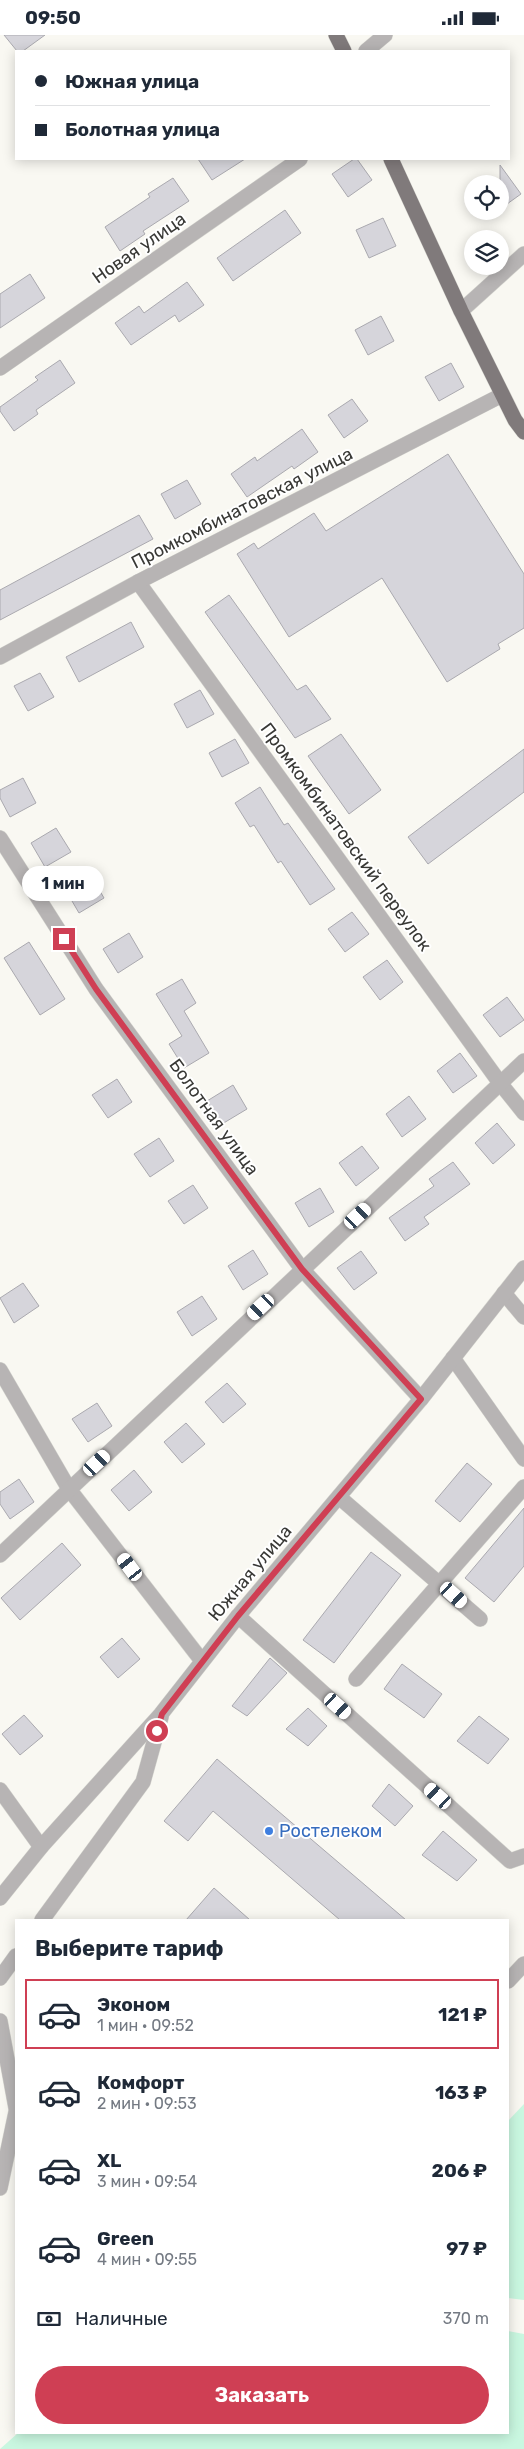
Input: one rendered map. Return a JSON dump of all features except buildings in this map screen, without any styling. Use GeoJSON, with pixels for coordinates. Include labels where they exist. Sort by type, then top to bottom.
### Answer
{"type":"FeatureCollection","features":[{"type":"Feature","properties":{"kind":"main road"},"geometry":{"type":"LineString","coordinates":[[336,35],[344,50]]}},
{"type":"Feature","properties":{"kind":"main road"},"geometry":{"type":"LineString","coordinates":[[391,160],[461,311],[515,420],[524,432]]}},
{"type":"Feature","properties":{"kind":"street"},"geometry":{"type":"LineString","coordinates":[[367,50],[385,35]]}},
{"type":"Feature","properties":{"kind":"street","name":"Новая улица"},"geometry":{"type":"LineString","coordinates":[[0,368],[299,160]]}},
{"type":"Feature","properties":{"kind":"street"},"geometry":{"type":"LineString","coordinates":[[461,311],[524,254]]}},
{"type":"Feature","properties":{"kind":"street","name":"Промкомбинатовская улица"},"geometry":{"type":"LineString","coordinates":[[0,657],[138,582],[502,395]]}},
{"type":"Feature","properties":{"kind":"street","name":"Промкомбинатовский переулок"},"geometry":{"type":"LineString","coordinates":[[138,582],[500,1083],[524,1113]]}},
{"type":"Feature","properties":{"kind":"street","name":"Болотная улица"},"geometry":{"type":"LineString","coordinates":[[0,838],[96,989],[302,1269],[421,1399]]}},
{"type":"Feature","properties":{"kind":"street"},"geometry":{"type":"LineString","coordinates":[[0,1555],[524,1061]]}},
{"type":"Feature","properties":{"kind":"street","name":"Южная улица"},"geometry":{"type":"LineString","coordinates":[[0,1898],[41,1847],[162,1714],[238,1616],[421,1399],[524,1268]]}},
{"type":"Feature","properties":{"kind":"street"},"geometry":{"type":"LineString","coordinates":[[504,1293],[524,1317]]}},
{"type":"Feature","properties":{"kind":"street"},"geometry":{"type":"LineString","coordinates":[[452,1358],[524,1459]]}},
{"type":"Feature","properties":{"kind":"street"},"geometry":{"type":"LineString","coordinates":[[0,1370],[70,1489],[202,1661]]}},
{"type":"Feature","properties":{"kind":"street"},"geometry":{"type":"LineString","coordinates":[[356,1679],[524,1487]]}},
{"type":"Feature","properties":{"kind":"street"},"geometry":{"type":"LineString","coordinates":[[340,1497],[480,1619]]}},
{"type":"Feature","properties":{"kind":"street"},"geometry":{"type":"LineString","coordinates":[[238,1616],[510,1861],[524,1856]]}},
{"type":"Feature","properties":{"kind":"street"},"geometry":{"type":"LineString","coordinates":[[43,1919],[143,1783],[162,1714]]}},
{"type":"Feature","properties":{"kind":"street"},"geometry":{"type":"LineString","coordinates":[[0,1790],[41,1847]]}},
{"type":"Feature","properties":{"kind":"street"},"geometry":{"type":"LineString","coordinates":[[0,1978],[15,1957]]}},
{"type":"Feature","properties":{"kind":"street"},"geometry":{"type":"LineString","coordinates":[[509,1980],[524,1964]]}},
{"type":"Feature","properties":{"kind":"street"},"geometry":{"type":"LineString","coordinates":[[0,2021],[15,2104]]}},
{"type":"Feature","properties":{"kind":"street"},"geometry":{"type":"LineString","coordinates":[[0,2188],[15,2115]]}},
{"type":"Feature","properties":{"kind":"green space"},"geometry":{"type":"Polygon","coordinates":[[[524,2104],[524,2300],[509,2298],[509,2120],[524,2104]]]}},
{"type":"Feature","properties":{"kind":"green space"},"geometry":{"type":"Polygon","coordinates":[[[509,2331],[524,2334],[524,2449],[0,2449],[17,2434],[509,2434],[509,2331]]]}},
{"type":"Feature","properties":{"kind":"place","name":"Ростелеком"},"geometry":{"type":"Point","coordinates":[269,1831]}},
{"type":"Feature","properties":{"kind":"route"},"geometry":{"type":"LineString","coordinates":[[64,939],[96,989],[302,1269],[421,1399],[238,1616],[162,1714],[157,1731]]}}]}
